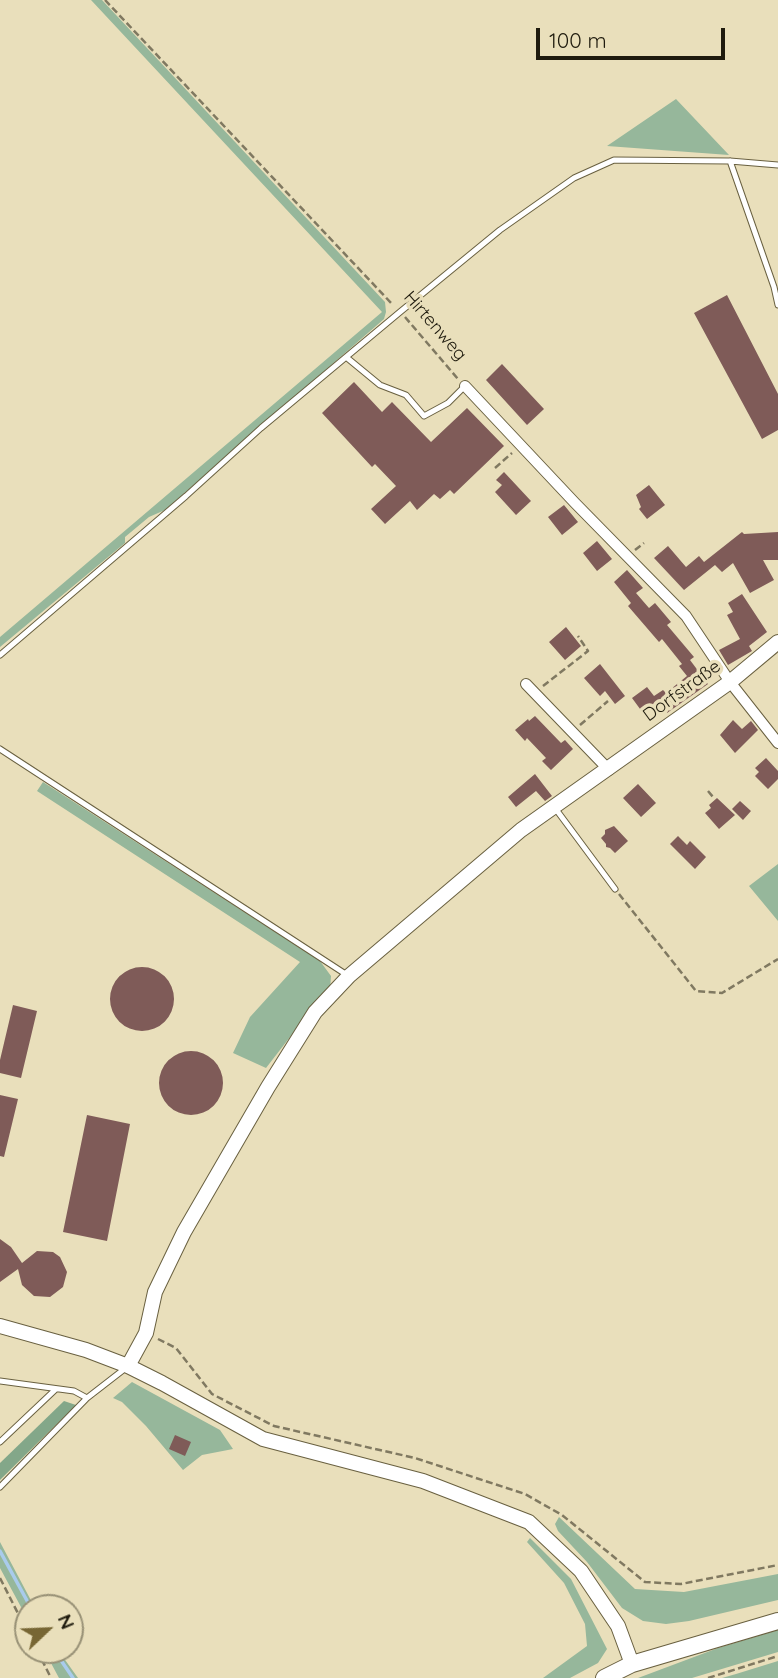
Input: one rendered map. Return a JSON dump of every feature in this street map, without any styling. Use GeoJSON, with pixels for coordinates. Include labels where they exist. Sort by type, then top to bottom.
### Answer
{"type":"FeatureCollection","features":[{"type":"Feature","properties":{"kind":"main road"},"geometry":{"type":"LineString","coordinates":[[604,1678],[632,1664],[778,1620]]}},
{"type":"Feature","properties":{"kind":"street","name":"Hirtenweg"},"geometry":{"type":"LineString","coordinates":[[465,386],[686,616],[730,681],[778,743]]}},
{"type":"Feature","properties":{"kind":"street","name":"Dorfstraße"},"geometry":{"type":"LineString","coordinates":[[128,1366],[146,1332],[155,1292],[184,1232],[315,1012],[349,976],[509,841],[730,681],[778,642]]}},
{"type":"Feature","properties":{"kind":"street"},"geometry":{"type":"LineString","coordinates":[[530,689],[608,770]]}},
{"type":"Feature","properties":{"kind":"street"},"geometry":{"type":"LineString","coordinates":[[0,1326],[86,1350],[128,1366],[263,1439],[423,1481],[529,1522],[581,1571],[618,1626],[632,1664]]}},
{"type":"Feature","properties":{"kind":"lane"},"geometry":{"type":"LineString","coordinates":[[0,655],[400,312],[500,230],[574,178],[614,160],[730,161],[778,165]]}},
{"type":"Feature","properties":{"kind":"lane"},"geometry":{"type":"LineString","coordinates":[[730,161],[778,305]]}},
{"type":"Feature","properties":{"kind":"lane"},"geometry":{"type":"LineString","coordinates":[[346,357],[380,385],[406,395],[424,416],[448,403],[465,386]]}},
{"type":"Feature","properties":{"kind":"lane"},"geometry":{"type":"LineString","coordinates":[[0,749],[349,976]]}},
{"type":"Feature","properties":{"kind":"lane"},"geometry":{"type":"LineString","coordinates":[[555,808],[615,889]]}},
{"type":"Feature","properties":{"kind":"lane"},"geometry":{"type":"LineString","coordinates":[[0,1487],[87,1398],[128,1366]]}},
{"type":"Feature","properties":{"kind":"lane"},"geometry":{"type":"LineString","coordinates":[[0,1381],[74,1391],[87,1398]]}},
{"type":"Feature","properties":{"kind":"lane"},"geometry":{"type":"LineString","coordinates":[[0,1442],[56,1389]]}},
{"type":"Feature","properties":{"kind":"path","name":"Hirtenweg"},"geometry":{"type":"LineString","coordinates":[[105,0],[400,312],[465,386]]}},
{"type":"Feature","properties":{"kind":"path"},"geometry":{"type":"LineString","coordinates":[[495,468],[520,446]]}},
{"type":"Feature","properties":{"kind":"path"},"geometry":{"type":"LineString","coordinates":[[530,689],[588,651],[578,636]]}},
{"type":"Feature","properties":{"kind":"path"},"geometry":{"type":"LineString","coordinates":[[572,732],[608,701]]}},
{"type":"Feature","properties":{"kind":"path"},"geometry":{"type":"LineString","coordinates":[[708,791],[713,797]]}},
{"type":"Feature","properties":{"kind":"path"},"geometry":{"type":"LineString","coordinates":[[615,889],[696,991],[722,993],[778,959]]}},
{"type":"Feature","properties":{"kind":"path"},"geometry":{"type":"LineString","coordinates":[[0,1578],[14,1606]]}},
{"type":"Feature","properties":{"kind":"path"},"geometry":{"type":"LineString","coordinates":[[708,1678],[778,1656]]}},
{"type":"Feature","properties":{"kind":"green space"},"geometry":{"type":"Polygon","coordinates":[[[91,0],[102,0],[385,302],[386,312],[384,319],[165,510],[149,517],[125,537],[125,543],[0,647],[0,637],[382,312],[91,0]]]}},
{"type":"Feature","properties":{"kind":"green space"},"geometry":{"type":"Polygon","coordinates":[[[676,99],[729,155],[607,146],[676,99]]]}},
{"type":"Feature","properties":{"kind":"green space"},"geometry":{"type":"Polygon","coordinates":[[[43,782],[320,961],[331,976],[330,990],[266,1068],[233,1053],[250,1017],[300,962],[37,791],[43,782]]]}},
{"type":"Feature","properties":{"kind":"green space"},"geometry":{"type":"Polygon","coordinates":[[[778,864],[778,921],[749,886],[778,864]]]}},
{"type":"Feature","properties":{"kind":"green space"},"geometry":{"type":"Polygon","coordinates":[[[132,1382],[220,1430],[233,1449],[202,1455],[183,1470],[146,1426],[122,1402],[113,1398],[132,1382]]]}},
{"type":"Feature","properties":{"kind":"green space"},"geometry":{"type":"Polygon","coordinates":[[[64,1401],[76,1405],[0,1480],[0,1463],[64,1401]]]}},
{"type":"Feature","properties":{"kind":"green space"},"geometry":{"type":"Polygon","coordinates":[[[559,1517],[635,1589],[684,1592],[778,1574],[778,1600],[689,1621],[666,1624],[643,1621],[622,1608],[587,1562],[558,1531],[555,1524],[559,1517]]]}},
{"type":"Feature","properties":{"kind":"green space"},"geometry":{"type":"Polygon","coordinates":[[[530,1538],[571,1579],[607,1649],[598,1663],[570,1678],[543,1678],[587,1646],[585,1624],[564,1583],[527,1542],[530,1538]]]}},
{"type":"Feature","properties":{"kind":"green space"},"geometry":{"type":"Polygon","coordinates":[[[0,1542],[28,1594],[14,1594],[0,1568],[0,1542]]]}},
{"type":"Feature","properties":{"kind":"green space"},"geometry":{"type":"Polygon","coordinates":[[[778,1630],[778,1652],[692,1678],[638,1678],[718,1648],[778,1630]]]}},
{"type":"Feature","properties":{"kind":"green space"},"geometry":{"type":"Polygon","coordinates":[[[778,1661],[778,1678],[722,1678],[736,1674],[778,1661]]]}},
{"type":"Feature","properties":{"kind":"green space"},"geometry":{"type":"Polygon","coordinates":[[[52,1664],[68,1664],[78,1678],[59,1678],[52,1664]]]}},
{"type":"Feature","properties":{"kind":"building"},"geometry":{"type":"Polygon","coordinates":[[[727,295],[778,394],[778,430],[762,439],[694,313],[727,295]]]}},
{"type":"Feature","properties":{"kind":"building"},"geometry":{"type":"Polygon","coordinates":[[[502,364],[544,409],[527,425],[486,380],[502,364]]]}},
{"type":"Feature","properties":{"kind":"building"},"geometry":{"type":"Polygon","coordinates":[[[354,382],[382,412],[392,402],[431,442],[467,408],[504,446],[454,494],[450,490],[440,499],[434,494],[417,510],[410,501],[385,524],[371,509],[396,486],[375,464],[372,467],[322,413],[354,382]]]}},
{"type":"Feature","properties":{"kind":"building"},"geometry":{"type":"Polygon","coordinates":[[[504,472],[531,501],[516,515],[495,492],[502,485],[496,480],[504,472]]]}},
{"type":"Feature","properties":{"kind":"building"},"geometry":{"type":"Polygon","coordinates":[[[649,485],[665,505],[647,519],[639,509],[641,507],[636,495],[649,485]]]}},
{"type":"Feature","properties":{"kind":"building"},"geometry":{"type":"Polygon","coordinates":[[[564,505],[578,522],[562,535],[548,517],[564,505]]]}},
{"type":"Feature","properties":{"kind":"building"},"geometry":{"type":"Polygon","coordinates":[[[742,532],[778,532],[778,560],[763,560],[774,580],[750,593],[733,563],[722,572],[715,565],[684,590],[654,558],[668,546],[686,567],[699,556],[704,562],[742,532]]]}},
{"type":"Feature","properties":{"kind":"building"},"geometry":{"type":"Polygon","coordinates":[[[597,541],[612,559],[597,571],[583,553],[597,541]]]}},
{"type":"Feature","properties":{"kind":"building"},"geometry":{"type":"Polygon","coordinates":[[[627,570],[643,588],[636,593],[649,608],[655,603],[671,622],[667,625],[694,657],[690,660],[708,684],[667,713],[658,701],[643,713],[632,698],[647,687],[654,696],[663,690],[666,693],[687,676],[679,666],[682,664],[662,639],[659,642],[628,606],[631,603],[614,582],[627,570]]]}},
{"type":"Feature","properties":{"kind":"building"},"geometry":{"type":"Polygon","coordinates":[[[742,594],[767,632],[749,646],[752,651],[728,665],[719,650],[740,639],[727,615],[733,612],[728,603],[742,594]]]}},
{"type":"Feature","properties":{"kind":"building"},"geometry":{"type":"Polygon","coordinates":[[[566,627],[581,646],[565,660],[549,642],[566,627]]]}},
{"type":"Feature","properties":{"kind":"building"},"geometry":{"type":"Polygon","coordinates":[[[600,664],[625,696],[615,704],[605,691],[600,696],[584,678],[600,664]]]}},
{"type":"Feature","properties":{"kind":"building"},"geometry":{"type":"Polygon","coordinates":[[[535,716],[561,743],[565,740],[573,749],[551,770],[542,761],[546,758],[527,738],[525,741],[515,730],[535,716]]]}},
{"type":"Feature","properties":{"kind":"building"},"geometry":{"type":"Polygon","coordinates":[[[733,720],[742,729],[751,721],[758,730],[735,753],[720,735],[733,720]]]}},
{"type":"Feature","properties":{"kind":"building"},"geometry":{"type":"Polygon","coordinates":[[[766,758],[778,771],[778,779],[768,789],[755,776],[759,772],[755,768],[766,758]]]}},
{"type":"Feature","properties":{"kind":"building"},"geometry":{"type":"Polygon","coordinates":[[[535,774],[552,796],[545,801],[536,791],[516,807],[508,797],[535,774]]]}},
{"type":"Feature","properties":{"kind":"building"},"geometry":{"type":"Polygon","coordinates":[[[638,784],[656,803],[641,817],[623,798],[638,784]]]}},
{"type":"Feature","properties":{"kind":"building"},"geometry":{"type":"Polygon","coordinates":[[[717,798],[735,815],[719,829],[705,813],[717,798]]]}},
{"type":"Feature","properties":{"kind":"building"},"geometry":{"type":"Polygon","coordinates":[[[740,801],[751,811],[743,820],[732,809],[740,801]]]}},
{"type":"Feature","properties":{"kind":"building"},"geometry":{"type":"Polygon","coordinates":[[[614,826],[628,841],[615,853],[606,847],[601,838],[605,830],[614,826]]]}},
{"type":"Feature","properties":{"kind":"building"},"geometry":{"type":"Polygon","coordinates":[[[678,836],[687,845],[690,841],[706,857],[695,869],[670,844],[678,836]]]}},
{"type":"Feature","properties":{"kind":"building"},"geometry":{"type":"Polygon","coordinates":[[[142,967],[160,973],[168,981],[174,999],[168,1017],[160,1025],[142,1031],[124,1025],[116,1017],[110,999],[116,981],[124,973],[142,967]]]}},
{"type":"Feature","properties":{"kind":"building"},"geometry":{"type":"Polygon","coordinates":[[[13,1005],[37,1011],[21,1078],[0,1073],[0,1060],[13,1005]]]}},
{"type":"Feature","properties":{"kind":"building"},"geometry":{"type":"Polygon","coordinates":[[[191,1051],[209,1057],[217,1065],[223,1083],[217,1101],[209,1109],[191,1115],[173,1109],[165,1101],[159,1083],[165,1065],[173,1057],[191,1051]]]}},
{"type":"Feature","properties":{"kind":"building"},"geometry":{"type":"Polygon","coordinates":[[[0,1095],[18,1099],[4,1157],[0,1156],[0,1095]]]}},
{"type":"Feature","properties":{"kind":"building"},"geometry":{"type":"Polygon","coordinates":[[[87,1115],[130,1124],[107,1241],[63,1232],[87,1115]]]}},
{"type":"Feature","properties":{"kind":"building"},"geometry":{"type":"Polygon","coordinates":[[[0,1239],[11,1247],[22,1263],[37,1251],[53,1252],[60,1257],[67,1272],[63,1287],[50,1297],[34,1296],[22,1285],[18,1269],[0,1282],[0,1239]]]}},
{"type":"Feature","properties":{"kind":"building"},"geometry":{"type":"Polygon","coordinates":[[[175,1435],[191,1442],[185,1456],[169,1449],[175,1435]]]}},
{"type":"Feature","properties":{"kind":"waterway"},"geometry":{"type":"LineString","coordinates":[[0,1551],[23,1594]]}},
{"type":"Feature","properties":{"kind":"waterway"},"geometry":{"type":"LineString","coordinates":[[64,1664],[73,1678]]}}]}
